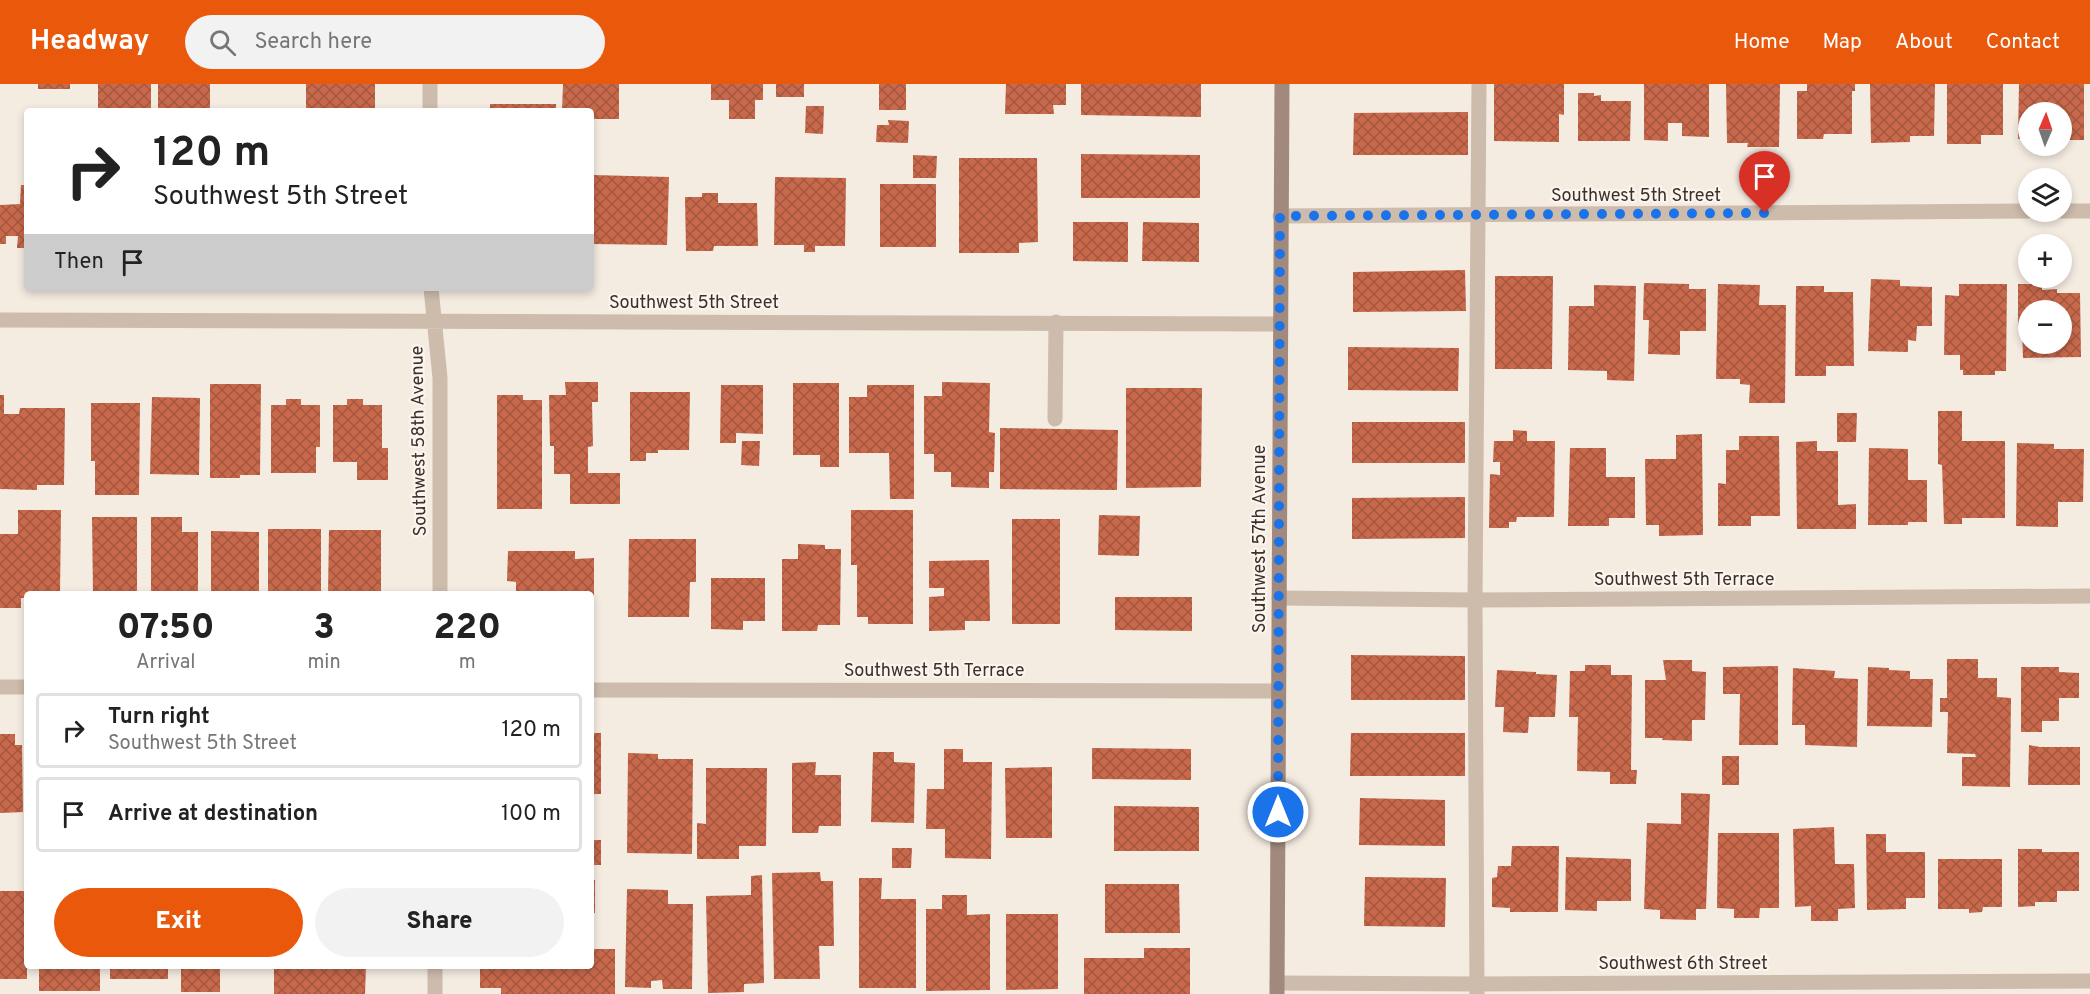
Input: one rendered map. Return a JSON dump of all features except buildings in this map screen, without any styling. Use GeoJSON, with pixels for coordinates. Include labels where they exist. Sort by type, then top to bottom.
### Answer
{"type":"FeatureCollection","features":[{"type":"Feature","properties":{"kind":"main road","name":"Southwest 57th Avenue"},"geometry":{"type":"LineString","coordinates":[[1277,988],[1282,84]]}},
{"type":"Feature","properties":{"kind":"street"},"geometry":{"type":"LineString","coordinates":[[430,84],[430,108]]}},
{"type":"Feature","properties":{"kind":"street"},"geometry":{"type":"LineString","coordinates":[[1477,989],[1475,600],[1479,84]]}},
{"type":"Feature","properties":{"kind":"street"},"geometry":{"type":"LineString","coordinates":[[2072,211],[2090,211]]}},
{"type":"Feature","properties":{"kind":"street","name":"Southwest 5th Street"},"geometry":{"type":"LineString","coordinates":[[1280,216],[2018,212]]}},
{"type":"Feature","properties":{"kind":"street","name":"Southwest 58th Avenue"},"geometry":{"type":"LineString","coordinates":[[431,291],[440,378],[440,591]]}},
{"type":"Feature","properties":{"kind":"street","name":"Southwest 5th Street"},"geometry":{"type":"LineString","coordinates":[[0,320],[1280,324]]}},
{"type":"Feature","properties":{"kind":"street"},"geometry":{"type":"LineString","coordinates":[[1055,419],[1056,322]]}},
{"type":"Feature","properties":{"kind":"street","name":"Southwest 5th Terrace"},"geometry":{"type":"LineString","coordinates":[[1279,597],[1475,600],[2090,596]]}},
{"type":"Feature","properties":{"kind":"street"},"geometry":{"type":"LineString","coordinates":[[0,687],[24,687]]}},
{"type":"Feature","properties":{"kind":"street","name":"Southwest 5th Terrace"},"geometry":{"type":"LineString","coordinates":[[594,690],[1277,691]]}},
{"type":"Feature","properties":{"kind":"street"},"geometry":{"type":"LineString","coordinates":[[435,969],[435,994]]}},
{"type":"Feature","properties":{"kind":"street","name":"Southwest 6th Street"},"geometry":{"type":"LineString","coordinates":[[1277,988],[1477,989],[2090,981]]}},
{"type":"Feature","properties":{"kind":"route"},"geometry":{"type":"LineString","coordinates":[[1278,812],[1280,216],[1765,213]]}}]}
